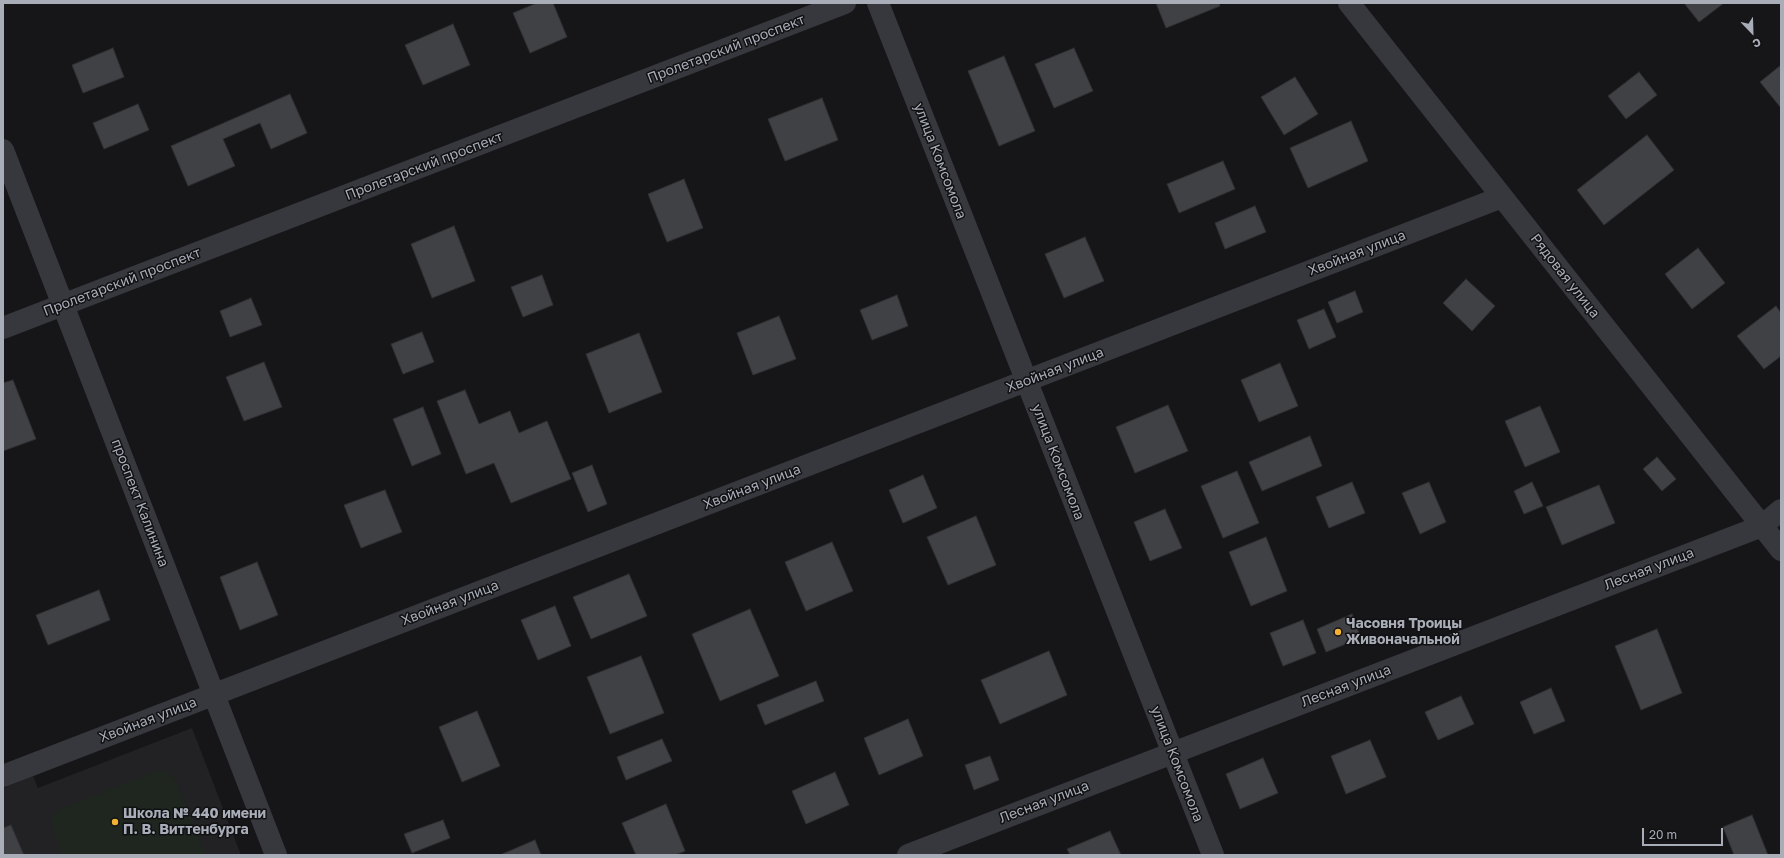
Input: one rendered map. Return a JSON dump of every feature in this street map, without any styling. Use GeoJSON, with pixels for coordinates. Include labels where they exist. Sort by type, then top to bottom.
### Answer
{"type":"FeatureCollection","features":[{"type":"Feature","properties":{"kind":"street","name":"Пролетарский проспект"},"geometry":{"type":"LineString","coordinates":[[3,328],[845,3]]}},
{"type":"Feature","properties":{"kind":"street","name":"улица Комсомола"},"geometry":{"type":"LineString","coordinates":[[878,3],[1213,855]]}},
{"type":"Feature","properties":{"kind":"street","name":"Рядовая улица"},"geometry":{"type":"LineString","coordinates":[[1349,3],[1781,550]]}},
{"type":"Feature","properties":{"kind":"street","name":"проспект Калинина"},"geometry":{"type":"LineString","coordinates":[[3,150],[276,855]]}},
{"type":"Feature","properties":{"kind":"street","name":"Хвойная улица"},"geometry":{"type":"LineString","coordinates":[[3,776],[1502,196]]}},
{"type":"Feature","properties":{"kind":"street","name":"Лесная улица"},"geometry":{"type":"LineString","coordinates":[[908,855],[1762,526],[1781,510]]}},
{"type":"Feature","properties":{"kind":"shaded area","name":"Школа № 440 имени П. В. Виттенбурга"},"geometry":{"type":"Polygon","coordinates":[[[192,728],[241,855],[3,855],[3,788],[33,776],[38,788],[192,728]]]}},
{"type":"Feature","properties":{"kind":"shaded area"},"geometry":{"type":"Polygon","coordinates":[[[168,771],[177,783],[206,855],[63,855],[51,818],[63,808],[153,772],[168,771]]]}},
{"type":"Feature","properties":{"kind":"building"},"geometry":{"type":"Polygon","coordinates":[[[537,3],[553,3],[567,37],[530,53],[513,13],[537,3]]]}},
{"type":"Feature","properties":{"kind":"building"},"geometry":{"type":"Polygon","coordinates":[[[1156,3],[1219,3],[1220,6],[1166,28],[1156,3]]]}},
{"type":"Feature","properties":{"kind":"building"},"geometry":{"type":"Polygon","coordinates":[[[1684,3],[1724,3],[1699,22],[1684,3]]]}},
{"type":"Feature","properties":{"kind":"building"},"geometry":{"type":"Polygon","coordinates":[[[453,24],[470,65],[423,85],[405,45],[453,24]]]}},
{"type":"Feature","properties":{"kind":"building"},"geometry":{"type":"Polygon","coordinates":[[[113,48],[124,77],[83,93],[72,65],[113,48]]]}},
{"type":"Feature","properties":{"kind":"building"},"geometry":{"type":"Polygon","coordinates":[[[1074,48],[1093,91],[1054,108],[1035,64],[1074,48]]]}},
{"type":"Feature","properties":{"kind":"building"},"geometry":{"type":"Polygon","coordinates":[[[1004,56],[1035,131],[999,146],[968,71],[1004,56]]]}},
{"type":"Feature","properties":{"kind":"building"},"geometry":{"type":"Polygon","coordinates":[[[1781,65],[1781,108],[1760,82],[1781,65]]]}},
{"type":"Feature","properties":{"kind":"building"},"geometry":{"type":"Polygon","coordinates":[[[1639,72],[1657,95],[1626,119],[1608,96],[1639,72]]]}},
{"type":"Feature","properties":{"kind":"building"},"geometry":{"type":"Polygon","coordinates":[[[1295,77],[1318,114],[1284,135],[1261,97],[1295,77]]]}},
{"type":"Feature","properties":{"kind":"building"},"geometry":{"type":"Polygon","coordinates":[[[290,94],[307,133],[271,149],[260,123],[223,139],[235,166],[188,186],[171,146],[290,94]]]}},
{"type":"Feature","properties":{"kind":"building"},"geometry":{"type":"Polygon","coordinates":[[[822,98],[838,140],[785,161],[768,119],[822,98]]]}},
{"type":"Feature","properties":{"kind":"building"},"geometry":{"type":"Polygon","coordinates":[[[138,104],[149,130],[104,149],[93,123],[138,104]]]}},
{"type":"Feature","properties":{"kind":"building"},"geometry":{"type":"Polygon","coordinates":[[[1351,121],[1368,161],[1308,188],[1290,148],[1351,121]]]}},
{"type":"Feature","properties":{"kind":"building"},"geometry":{"type":"Polygon","coordinates":[[[1647,135],[1674,170],[1604,225],[1577,190],[1647,135]]]}},
{"type":"Feature","properties":{"kind":"building"},"geometry":{"type":"Polygon","coordinates":[[[1223,161],[1235,189],[1179,213],[1167,184],[1223,161]]]}},
{"type":"Feature","properties":{"kind":"building"},"geometry":{"type":"Polygon","coordinates":[[[684,179],[703,228],[667,242],[648,194],[684,179]]]}},
{"type":"Feature","properties":{"kind":"building"},"geometry":{"type":"Polygon","coordinates":[[[1255,206],[1266,232],[1225,249],[1215,223],[1255,206]]]}},
{"type":"Feature","properties":{"kind":"building"},"geometry":{"type":"Polygon","coordinates":[[[454,226],[475,281],[432,298],[411,244],[454,226]]]}},
{"type":"Feature","properties":{"kind":"building"},"geometry":{"type":"Polygon","coordinates":[[[1085,237],[1104,281],[1064,298],[1045,254],[1085,237]]]}},
{"type":"Feature","properties":{"kind":"building"},"geometry":{"type":"Polygon","coordinates":[[[1698,248],[1725,283],[1692,309],[1665,274],[1698,248]]]}},
{"type":"Feature","properties":{"kind":"building"},"geometry":{"type":"Polygon","coordinates":[[[542,275],[553,305],[523,317],[511,287],[542,275]]]}},
{"type":"Feature","properties":{"kind":"building"},"geometry":{"type":"Polygon","coordinates":[[[1466,279],[1495,306],[1472,331],[1443,303],[1466,279]]]}},
{"type":"Feature","properties":{"kind":"building"},"geometry":{"type":"Polygon","coordinates":[[[1355,291],[1363,312],[1337,323],[1328,302],[1355,291]]]}},
{"type":"Feature","properties":{"kind":"building"},"geometry":{"type":"Polygon","coordinates":[[[897,295],[908,326],[872,340],[860,310],[897,295]]]}},
{"type":"Feature","properties":{"kind":"building"},"geometry":{"type":"Polygon","coordinates":[[[251,298],[262,325],[230,337],[220,311],[251,298]]]}},
{"type":"Feature","properties":{"kind":"building"},"geometry":{"type":"Polygon","coordinates":[[[1776,306],[1781,313],[1781,356],[1764,369],[1737,336],[1776,306]]]}},
{"type":"Feature","properties":{"kind":"building"},"geometry":{"type":"Polygon","coordinates":[[[1324,309],[1336,337],[1309,349],[1297,320],[1324,309]]]}},
{"type":"Feature","properties":{"kind":"building"},"geometry":{"type":"Polygon","coordinates":[[[779,316],[796,359],[753,375],[737,333],[779,316]]]}},
{"type":"Feature","properties":{"kind":"building"},"geometry":{"type":"Polygon","coordinates":[[[422,332],[434,362],[403,374],[391,344],[422,332]]]}},
{"type":"Feature","properties":{"kind":"building"},"geometry":{"type":"Polygon","coordinates":[[[639,333],[662,392],[609,413],[586,354],[639,333]]]}},
{"type":"Feature","properties":{"kind":"building"},"geometry":{"type":"Polygon","coordinates":[[[264,362],[282,407],[244,421],[226,377],[264,362]]]}},
{"type":"Feature","properties":{"kind":"building"},"geometry":{"type":"Polygon","coordinates":[[[1280,363],[1298,406],[1259,422],[1241,380],[1280,363]]]}},
{"type":"Feature","properties":{"kind":"building"},"geometry":{"type":"Polygon","coordinates":[[[13,380],[36,439],[3,451],[3,383],[13,380]]]}},
{"type":"Feature","properties":{"kind":"building"},"geometry":{"type":"Polygon","coordinates":[[[465,390],[479,424],[510,411],[519,433],[547,421],[571,479],[511,503],[494,463],[466,474],[437,401],[465,390]]]}},
{"type":"Feature","properties":{"kind":"building"},"geometry":{"type":"Polygon","coordinates":[[[1168,405],[1188,451],[1135,473],[1116,427],[1168,405]]]}},
{"type":"Feature","properties":{"kind":"building"},"geometry":{"type":"Polygon","coordinates":[[[1540,406],[1560,452],[1525,467],[1505,421],[1540,406]]]}},
{"type":"Feature","properties":{"kind":"building"},"geometry":{"type":"Polygon","coordinates":[[[423,407],[441,454],[412,466],[393,419],[423,407]]]}},
{"type":"Feature","properties":{"kind":"building"},"geometry":{"type":"Polygon","coordinates":[[[1310,436],[1322,466],[1262,491],[1249,462],[1310,436]]]}},
{"type":"Feature","properties":{"kind":"building"},"geometry":{"type":"Polygon","coordinates":[[[1657,457],[1676,479],[1662,491],[1643,469],[1657,457]]]}},
{"type":"Feature","properties":{"kind":"building"},"geometry":{"type":"Polygon","coordinates":[[[592,465],[607,504],[588,512],[572,473],[592,465]]]}},
{"type":"Feature","properties":{"kind":"building"},"geometry":{"type":"Polygon","coordinates":[[[1237,471],[1259,523],[1223,538],[1201,486],[1237,471]]]}},
{"type":"Feature","properties":{"kind":"building"},"geometry":{"type":"Polygon","coordinates":[[[923,475],[937,508],[903,523],[889,490],[923,475]]]}},
{"type":"Feature","properties":{"kind":"building"},"geometry":{"type":"Polygon","coordinates":[[[1352,482],[1365,513],[1329,528],[1316,497],[1352,482]]]}},
{"type":"Feature","properties":{"kind":"building"},"geometry":{"type":"Polygon","coordinates":[[[1429,482],[1446,522],[1420,534],[1402,493],[1429,482]]]}},
{"type":"Feature","properties":{"kind":"building"},"geometry":{"type":"Polygon","coordinates":[[[1532,482],[1543,506],[1524,514],[1514,491],[1532,482]]]}},
{"type":"Feature","properties":{"kind":"building"},"geometry":{"type":"Polygon","coordinates":[[[1599,485],[1615,523],[1562,545],[1546,507],[1599,485]]]}},
{"type":"Feature","properties":{"kind":"building"},"geometry":{"type":"Polygon","coordinates":[[[385,490],[402,532],[361,548],[344,505],[385,490]]]}},
{"type":"Feature","properties":{"kind":"building"},"geometry":{"type":"Polygon","coordinates":[[[1165,509],[1182,548],[1150,561],[1134,522],[1165,509]]]}},
{"type":"Feature","properties":{"kind":"building"},"geometry":{"type":"Polygon","coordinates":[[[976,516],[996,565],[948,585],[927,537],[976,516]]]}},
{"type":"Feature","properties":{"kind":"building"},"geometry":{"type":"Polygon","coordinates":[[[1266,537],[1287,591],[1251,606],[1229,552],[1266,537]]]}},
{"type":"Feature","properties":{"kind":"building"},"geometry":{"type":"Polygon","coordinates":[[[832,542],[853,591],[806,611],[785,562],[832,542]]]}},
{"type":"Feature","properties":{"kind":"building"},"geometry":{"type":"Polygon","coordinates":[[[257,562],[278,615],[240,630],[220,577],[257,562]]]}},
{"type":"Feature","properties":{"kind":"building"},"geometry":{"type":"Polygon","coordinates":[[[629,574],[647,616],[591,639],[573,597],[629,574]]]}},
{"type":"Feature","properties":{"kind":"building"},"geometry":{"type":"Polygon","coordinates":[[[99,590],[110,620],[48,645],[36,615],[99,590]]]}},
{"type":"Feature","properties":{"kind":"building"},"geometry":{"type":"Polygon","coordinates":[[[555,606],[571,646],[538,660],[521,620],[555,606]]]}},
{"type":"Feature","properties":{"kind":"building"},"geometry":{"type":"Polygon","coordinates":[[[750,609],[779,676],[720,701],[692,634],[750,609]]]}},
{"type":"Feature","properties":{"kind":"building"},"geometry":{"type":"Polygon","coordinates":[[[1352,614],[1361,638],[1326,652],[1317,629],[1352,614]]]}},
{"type":"Feature","properties":{"kind":"building"},"geometry":{"type":"Polygon","coordinates":[[[1303,620],[1316,653],[1283,666],[1270,633],[1303,620]]]}},
{"type":"Feature","properties":{"kind":"building"},"geometry":{"type":"Polygon","coordinates":[[[1657,629],[1682,693],[1641,710],[1615,646],[1657,629]]]}},
{"type":"Feature","properties":{"kind":"building"},"geometry":{"type":"Polygon","coordinates":[[[1049,651],[1067,695],[1000,724],[981,680],[1049,651]]]}},
{"type":"Feature","properties":{"kind":"building"},"geometry":{"type":"Polygon","coordinates":[[[641,656],[664,713],[610,734],[587,677],[641,656]]]}},
{"type":"Feature","properties":{"kind":"building"},"geometry":{"type":"Polygon","coordinates":[[[816,681],[824,701],[765,725],[757,705],[816,681]]]}},
{"type":"Feature","properties":{"kind":"building"},"geometry":{"type":"Polygon","coordinates":[[[1551,688],[1565,721],[1534,734],[1520,702],[1551,688]]]}},
{"type":"Feature","properties":{"kind":"building"},"geometry":{"type":"Polygon","coordinates":[[[1461,696],[1474,724],[1438,740],[1425,712],[1461,696]]]}},
{"type":"Feature","properties":{"kind":"building"},"geometry":{"type":"Polygon","coordinates":[[[477,711],[500,766],[462,782],[439,727],[477,711]]]}},
{"type":"Feature","properties":{"kind":"building"},"geometry":{"type":"Polygon","coordinates":[[[908,719],[923,756],[879,775],[864,738],[908,719]]]}},
{"type":"Feature","properties":{"kind":"building"},"geometry":{"type":"Polygon","coordinates":[[[662,739],[672,761],[626,780],[617,757],[662,739]]]}},
{"type":"Feature","properties":{"kind":"building"},"geometry":{"type":"Polygon","coordinates":[[[1370,740],[1386,777],[1346,794],[1331,756],[1370,740]]]}},
{"type":"Feature","properties":{"kind":"building"},"geometry":{"type":"Polygon","coordinates":[[[990,756],[999,780],[974,790],[965,765],[990,756]]]}},
{"type":"Feature","properties":{"kind":"building"},"geometry":{"type":"Polygon","coordinates":[[[1263,758],[1278,793],[1240,809],[1226,774],[1263,758]]]}},
{"type":"Feature","properties":{"kind":"building"},"geometry":{"type":"Polygon","coordinates":[[[835,772],[849,805],[806,824],[792,791],[835,772]]]}},
{"type":"Feature","properties":{"kind":"building"},"geometry":{"type":"Polygon","coordinates":[[[666,804],[685,851],[675,855],[636,855],[622,823],[666,804]]]}},
{"type":"Feature","properties":{"kind":"building"},"geometry":{"type":"Polygon","coordinates":[[[1752,815],[1768,855],[1734,855],[1723,827],[1752,815]]]}},
{"type":"Feature","properties":{"kind":"building"},"geometry":{"type":"Polygon","coordinates":[[[443,820],[450,838],[412,853],[404,834],[443,820]]]}},
{"type":"Feature","properties":{"kind":"building"},"geometry":{"type":"Polygon","coordinates":[[[11,825],[24,855],[3,855],[3,828],[11,825]]]}},
{"type":"Feature","properties":{"kind":"building"},"geometry":{"type":"Polygon","coordinates":[[[1110,831],[1121,855],[1070,855],[1067,849],[1110,831]]]}},
{"type":"Feature","properties":{"kind":"building"},"geometry":{"type":"Polygon","coordinates":[[[535,840],[541,855],[500,855],[535,840]]]}},
{"type":"Feature","properties":{"kind":"place","name":"Часовня Троицы Живоначальной"},"geometry":{"type":"Point","coordinates":[1338,632]}},
{"type":"Feature","properties":{"kind":"place","name":"Школа № 440 имени П. В. Виттенбурга"},"geometry":{"type":"Point","coordinates":[115,822]}}]}
